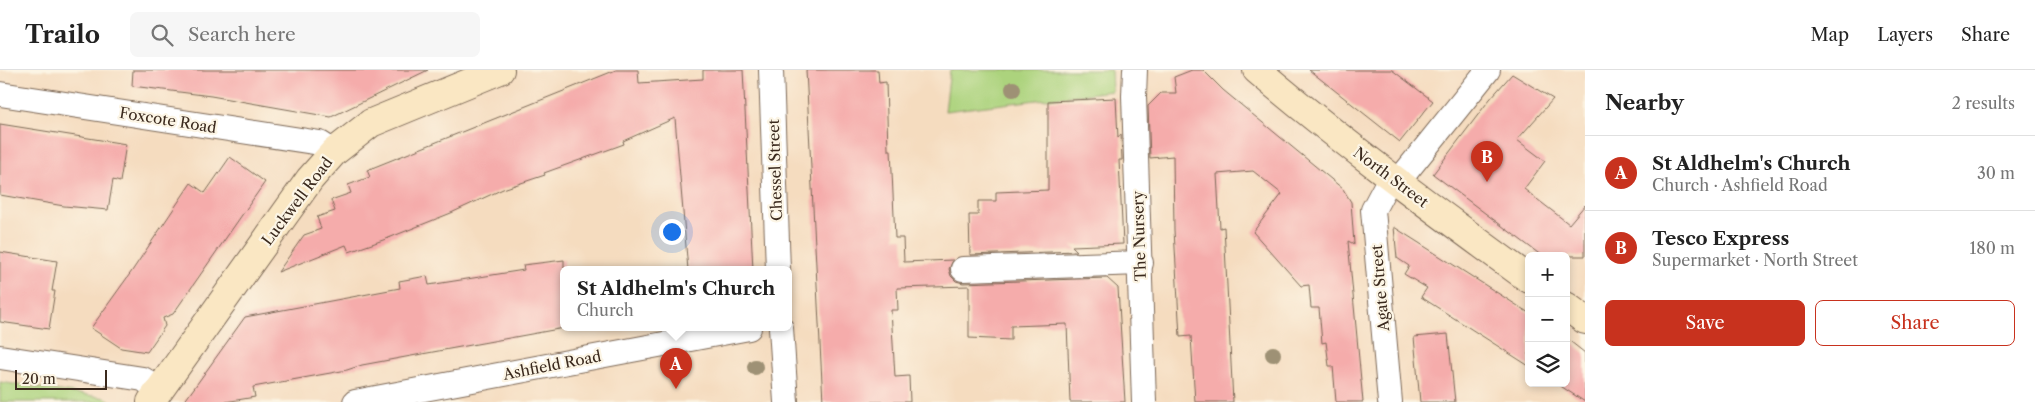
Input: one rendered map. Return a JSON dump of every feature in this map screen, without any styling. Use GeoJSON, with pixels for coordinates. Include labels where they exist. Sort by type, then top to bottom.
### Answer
{"type":"FeatureCollection","features":[{"type":"Feature","properties":{"kind":"street","name":"Luckwell Road"},"geometry":{"type":"LineString","coordinates":[[155,396],[310,179],[334,152],[371,123],[500,70]]}},
{"type":"Feature","properties":{"kind":"street","name":"Chessel Street"},"geometry":{"type":"LineString","coordinates":[[771,70],[778,266]]}},
{"type":"Feature","properties":{"kind":"street","name":"The Nursery"},"geometry":{"type":"LineString","coordinates":[[1135,70],[1134,96],[1144,402]]}},
{"type":"Feature","properties":{"kind":"street","name":"North Street"},"geometry":{"type":"LineString","coordinates":[[1257,70],[1313,118],[1393,180],[1525,276]]}},
{"type":"Feature","properties":{"kind":"street","name":"Agate Street"},"geometry":{"type":"LineString","coordinates":[[1390,402],[1373,210],[1393,180],[1488,70]]}},
{"type":"Feature","properties":{"kind":"street","name":"Foxcote Road"},"geometry":{"type":"LineString","coordinates":[[0,94],[320,143],[334,152]]}},
{"type":"Feature","properties":{"kind":"street"},"geometry":{"type":"LineString","coordinates":[[963,269],[1140,263]]}},
{"type":"Feature","properties":{"kind":"street"},"geometry":{"type":"LineString","coordinates":[[1570,309],[1585,320]]}},
{"type":"Feature","properties":{"kind":"street","name":"Ashfield Road"},"geometry":{"type":"LineString","coordinates":[[356,402],[733,331]]}},
{"type":"Feature","properties":{"kind":"street"},"geometry":{"type":"LineString","coordinates":[[781,331],[786,402]]}},
{"type":"Feature","properties":{"kind":"street"},"geometry":{"type":"LineString","coordinates":[[0,357],[143,379],[155,396]]}},
{"type":"Feature","properties":{"kind":"green space"},"geometry":{"type":"Polygon","coordinates":[[[950,70],[1111,70],[1112,91],[945,111],[950,70]]]}},
{"type":"Feature","properties":{"kind":"green space"},"geometry":{"type":"Polygon","coordinates":[[[0,382],[106,398],[112,402],[0,402],[0,382]]]}},
{"type":"Feature","properties":{"kind":"building"},"geometry":{"type":"Polygon","coordinates":[[[133,70],[428,70],[331,117],[211,96],[132,86],[133,70]]]}},
{"type":"Feature","properties":{"kind":"building"},"geometry":{"type":"Polygon","coordinates":[[[616,70],[638,70],[639,83],[703,79],[703,70],[743,70],[753,266],[688,266],[675,118],[623,141],[624,144],[544,173],[545,175],[503,189],[451,213],[386,239],[349,252],[346,245],[278,272],[304,235],[321,229],[317,217],[335,211],[331,200],[351,193],[348,185],[370,177],[367,170],[616,70]]]}},
{"type":"Feature","properties":{"kind":"building"},"geometry":{"type":"Polygon","coordinates":[[[806,70],[878,70],[879,83],[886,82],[888,150],[891,150],[895,238],[903,238],[904,262],[953,260],[949,269],[951,276],[956,281],[963,283],[1107,278],[1118,288],[1125,402],[1070,402],[1067,324],[1011,326],[1011,340],[969,338],[969,286],[897,288],[898,310],[891,310],[895,377],[909,376],[910,402],[823,402],[806,70]]]}},
{"type":"Feature","properties":{"kind":"building"},"geometry":{"type":"Polygon","coordinates":[[[1192,70],[1203,70],[1223,90],[1343,189],[1351,202],[1354,244],[1348,241],[1363,402],[1336,402],[1333,366],[1329,366],[1326,342],[1322,343],[1319,308],[1311,308],[1309,285],[1301,286],[1253,232],[1282,194],[1253,171],[1217,174],[1220,228],[1224,227],[1233,402],[1195,402],[1191,336],[1180,337],[1174,230],[1173,156],[1150,158],[1148,106],[1161,93],[1176,93],[1174,77],[1192,70]]]}},
{"type":"Feature","properties":{"kind":"building"},"geometry":{"type":"Polygon","coordinates":[[[1309,70],[1392,70],[1433,101],[1400,142],[1309,70]]]}},
{"type":"Feature","properties":{"kind":"building"},"geometry":{"type":"Polygon","coordinates":[[[1512,74],[1553,99],[1517,140],[1545,161],[1524,189],[1569,224],[1585,205],[1585,256],[1570,256],[1570,252],[1537,252],[1433,174],[1490,99],[1512,74]]]}},
{"type":"Feature","properties":{"kind":"building"},"geometry":{"type":"Polygon","coordinates":[[[1116,98],[1118,138],[1121,134],[1122,160],[1119,160],[1123,244],[1072,246],[1077,251],[970,255],[969,215],[978,215],[978,201],[996,201],[996,192],[1048,190],[1048,101],[1116,98]]]}},
{"type":"Feature","properties":{"kind":"building"},"geometry":{"type":"Polygon","coordinates":[[[0,124],[126,144],[120,182],[113,180],[108,210],[64,206],[0,195],[0,124]]]}},
{"type":"Feature","properties":{"kind":"building"},"geometry":{"type":"Polygon","coordinates":[[[230,157],[265,182],[173,314],[163,318],[165,326],[147,352],[121,348],[91,328],[191,183],[205,193],[230,157]]]}},
{"type":"Feature","properties":{"kind":"building"},"geometry":{"type":"Polygon","coordinates":[[[1394,227],[1525,310],[1525,363],[1421,297],[1427,288],[1404,274],[1409,266],[1397,258],[1394,227]]]}},
{"type":"Feature","properties":{"kind":"building"},"geometry":{"type":"Polygon","coordinates":[[[0,252],[57,261],[52,291],[55,291],[49,329],[0,322],[0,252]]]}},
{"type":"Feature","properties":{"kind":"building"},"geometry":{"type":"Polygon","coordinates":[[[564,260],[564,266],[560,266],[560,329],[253,387],[255,397],[225,402],[184,402],[245,317],[400,288],[399,281],[427,276],[429,285],[524,270],[523,265],[564,260]]]}},
{"type":"Feature","properties":{"kind":"building"},"geometry":{"type":"Polygon","coordinates":[[[1448,334],[1455,402],[1420,402],[1414,337],[1448,334]]]}},
{"type":"Feature","properties":{"kind":"building"},"geometry":{"type":"Polygon","coordinates":[[[1570,341],[1585,353],[1585,402],[1562,387],[1570,387],[1570,341]]]}},
{"type":"Feature","properties":{"kind":"place","name":"Tesco Express"},"geometry":{"type":"Point","coordinates":[1487,182]}},
{"type":"Feature","properties":{"kind":"place","name":"St Aldhelm's Church"},"geometry":{"type":"Point","coordinates":[676,389]}}]}
